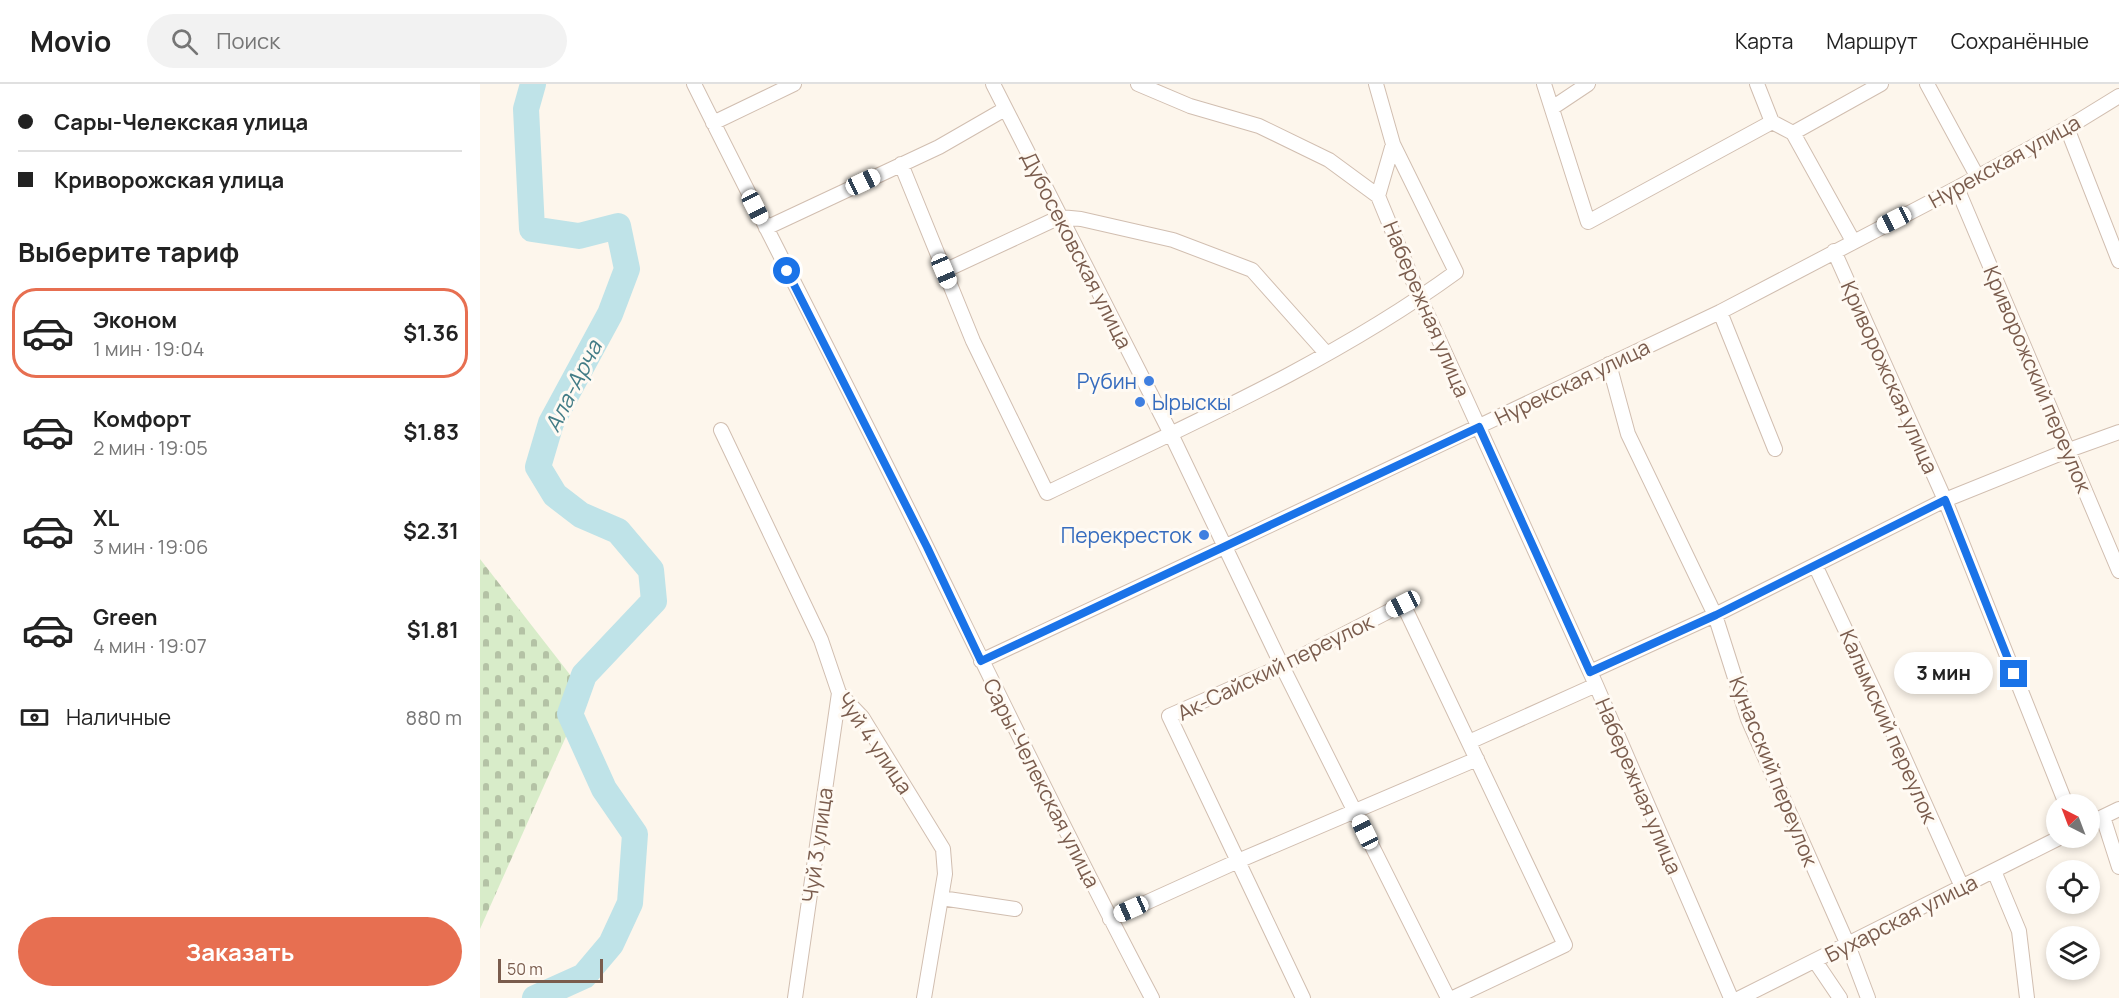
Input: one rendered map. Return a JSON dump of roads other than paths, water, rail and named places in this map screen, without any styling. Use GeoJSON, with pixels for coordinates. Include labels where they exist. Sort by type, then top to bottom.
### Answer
{"type":"FeatureCollection","features":[{"type":"Feature","properties":{"kind":"street","name":"Сары-Челекская улица"},"geometry":{"type":"LineString","coordinates":[[694,84],[927,547],[981,661],[1110,919],[1152,998]]}},
{"type":"Feature","properties":{"kind":"street"},"geometry":{"type":"LineString","coordinates":[[713,123],[794,84]]}},
{"type":"Feature","properties":{"kind":"street","name":"Дубосековская улица"},"geometry":{"type":"LineString","coordinates":[[993,84],[1170,434],[1281,666],[1448,998]]}},
{"type":"Feature","properties":{"kind":"street"},"geometry":{"type":"LineString","coordinates":[[1138,84],[1190,106],[1259,126],[1329,160],[1378,196]]}},
{"type":"Feature","properties":{"kind":"street","name":"Набережная улица"},"geometry":{"type":"LineString","coordinates":[[1376,84],[1392,144],[1456,272],[1420,298]]}},
{"type":"Feature","properties":{"kind":"street"},"geometry":{"type":"LineString","coordinates":[[1544,84],[1588,222],[1772,122]]}},
{"type":"Feature","properties":{"kind":"street"},"geometry":{"type":"LineString","coordinates":[[1552,108],[1587,84]]}},
{"type":"Feature","properties":{"kind":"street"},"geometry":{"type":"LineString","coordinates":[[1757,84],[1772,122],[1793,133],[1853,241]]}},
{"type":"Feature","properties":{"kind":"street"},"geometry":{"type":"LineString","coordinates":[[1793,133],[1881,84]]}},
{"type":"Feature","properties":{"kind":"street"},"geometry":{"type":"LineString","coordinates":[[1927,84],[1977,176]]}},
{"type":"Feature","properties":{"kind":"street","name":"Нурекская улица"},"geometry":{"type":"LineString","coordinates":[[981,661],[1720,312],[1957,188],[2067,128],[2119,96]]}},
{"type":"Feature","properties":{"kind":"street"},"geometry":{"type":"LineString","coordinates":[[766,228],[939,147],[1005,109]]}},
{"type":"Feature","properties":{"kind":"street"},"geometry":{"type":"LineString","coordinates":[[2067,128],[2119,261]]}},
{"type":"Feature","properties":{"kind":"street","name":"Набережная улица"},"geometry":{"type":"LineString","coordinates":[[1392,144],[1378,196],[1420,298],[1596,685],[1731,998]]}},
{"type":"Feature","properties":{"kind":"street"},"geometry":{"type":"LineString","coordinates":[[901,164],[973,340],[1047,494],[1260,391],[1420,298]]}},
{"type":"Feature","properties":{"kind":"street","name":"Криворожский переулок"},"geometry":{"type":"LineString","coordinates":[[1957,188],[2119,571]]}},
{"type":"Feature","properties":{"kind":"street"},"geometry":{"type":"LineString","coordinates":[[944,271],[1060,217],[1081,219],[1173,240],[1252,270],[1326,353]]}},
{"type":"Feature","properties":{"kind":"street","name":"Криворожская улица"},"geometry":{"type":"LineString","coordinates":[[1834,251],[1945,500],[2062,794]]}},
{"type":"Feature","properties":{"kind":"street"},"geometry":{"type":"LineString","coordinates":[[1720,312],[1775,450]]}},
{"type":"Feature","properties":{"kind":"street","name":"Кунасский переулок"},"geometry":{"type":"LineString","coordinates":[[1609,364],[1628,434],[1716,615],[1748,719],[1848,945],[1868,998]]}},
{"type":"Feature","properties":{"kind":"street","name":"Чуй 4 улица"},"geometry":{"type":"LineString","coordinates":[[721,430],[821,640],[839,693],[862,717],[944,849],[945,874],[924,998]]}},
{"type":"Feature","properties":{"kind":"street"},"geometry":{"type":"LineString","coordinates":[[1590,672],[1716,615],[1945,500],[2119,432]]}},
{"type":"Feature","properties":{"kind":"street","name":"Калымский переулок"},"geometry":{"type":"LineString","coordinates":[[1815,565],[1962,887]]}},
{"type":"Feature","properties":{"kind":"street","name":"Ак-Сайский переулок"},"geometry":{"type":"LineString","coordinates":[[1303,998],[1169,716],[1281,666],[1403,604],[1565,945],[1453,998]]}},
{"type":"Feature","properties":{"kind":"street"},"geometry":{"type":"LineString","coordinates":[[1469,742],[1596,685]]}},
{"type":"Feature","properties":{"kind":"street","name":"Чуй 3 улица"},"geometry":{"type":"LineString","coordinates":[[795,998],[839,693]]}},
{"type":"Feature","properties":{"kind":"street"},"geometry":{"type":"LineString","coordinates":[[1110,919],[1238,861],[1477,759]]}},
{"type":"Feature","properties":{"kind":"street"},"geometry":{"type":"LineString","coordinates":[[2100,818],[2119,810]]}},
{"type":"Feature","properties":{"kind":"street"},"geometry":{"type":"LineString","coordinates":[[2103,817],[2119,867]]}},
{"type":"Feature","properties":{"kind":"street","name":"Бухарская улица"},"geometry":{"type":"LineString","coordinates":[[1740,998],[2046,845]]}},
{"type":"Feature","properties":{"kind":"street"},"geometry":{"type":"LineString","coordinates":[[1994,871],[2019,931],[2027,998]]}},
{"type":"Feature","properties":{"kind":"street"},"geometry":{"type":"LineString","coordinates":[[941,898],[1015,909]]}},
{"type":"Feature","properties":{"kind":"street"},"geometry":{"type":"LineString","coordinates":[[1815,961],[1840,998]]}},
{"type":"Feature","properties":{"kind":"waterway","name":"Ала-Арча"},"geometry":{"type":"LineString","coordinates":[[533,84],[526,109],[532,229],[579,236],[618,226],[627,269],[610,314],[551,423],[538,467],[555,495],[581,515],[618,531],[651,570],[654,601],[584,675],[570,714],[604,789],[635,834],[630,903],[611,944],[584,976],[535,998]]}},
{"type":"Feature","properties":{"kind":"place","name":"Рубин"},"geometry":{"type":"Point","coordinates":[1149,381]}},
{"type":"Feature","properties":{"kind":"place","name":"Ырыскы"},"geometry":{"type":"Point","coordinates":[1140,402]}},
{"type":"Feature","properties":{"kind":"place","name":"Перекресток"},"geometry":{"type":"Point","coordinates":[1204,535]}}]}
